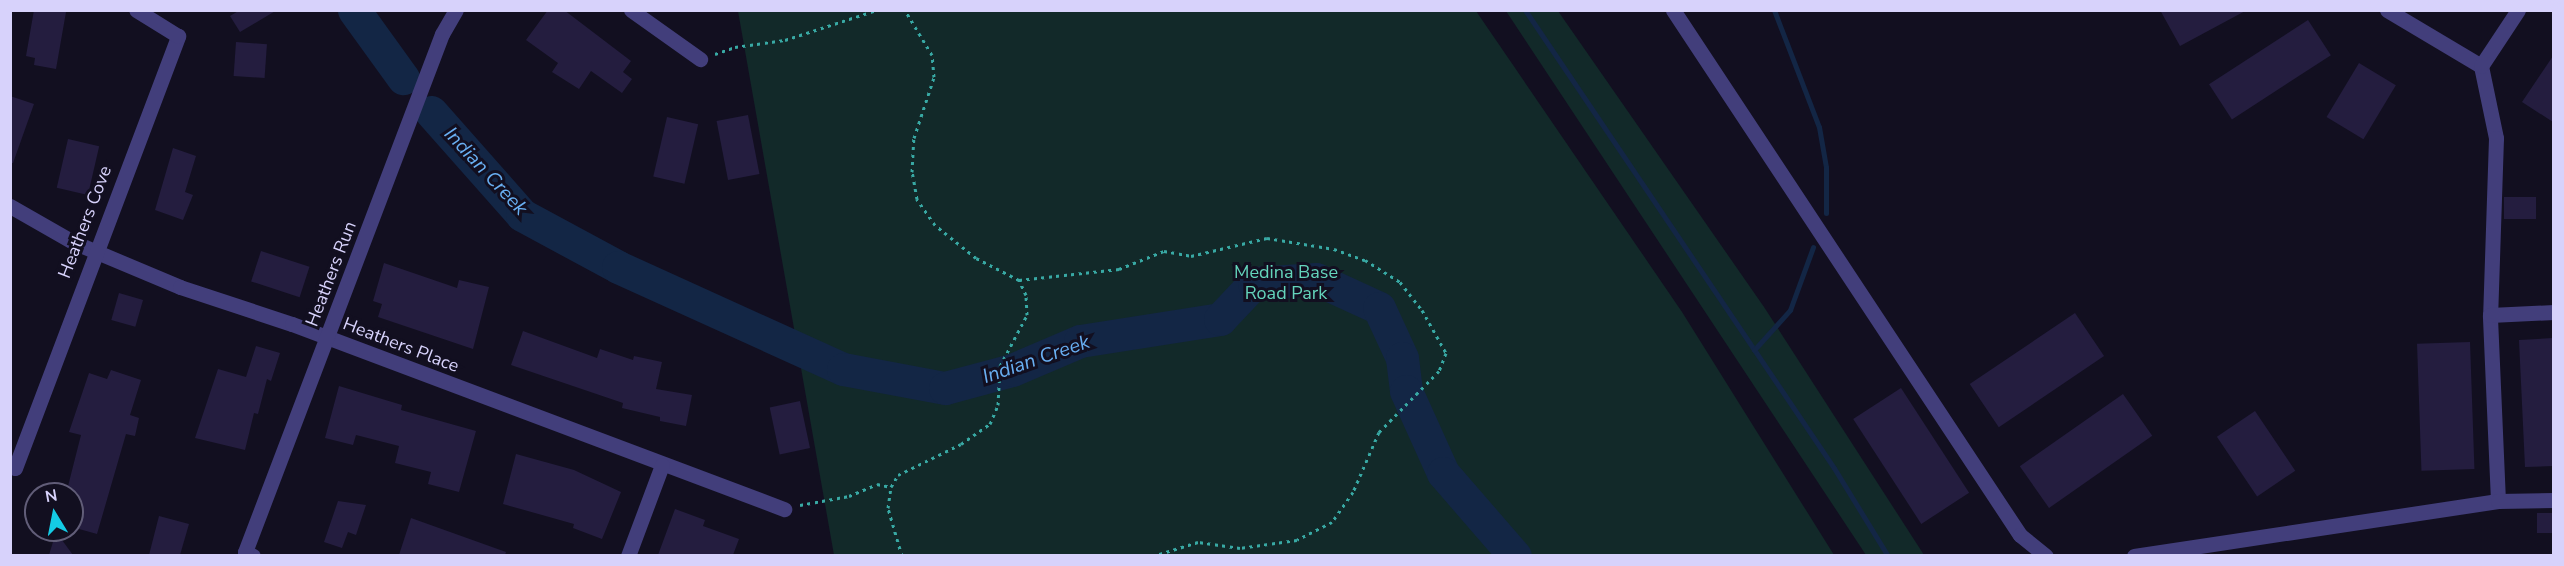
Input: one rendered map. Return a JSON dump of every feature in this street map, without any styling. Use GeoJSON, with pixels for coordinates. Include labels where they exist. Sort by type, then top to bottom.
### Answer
{"type":"FeatureCollection","features":[{"type":"Feature","properties":{"kind":"street","name":"Heathers Cove"},"geometry":{"type":"LineString","coordinates":[[13,467],[178,36],[136,10]]}},
{"type":"Feature","properties":{"kind":"street","name":"Heathers Run"},"geometry":{"type":"LineString","coordinates":[[249,554],[327,338],[442,34],[456,10]]}},
{"type":"Feature","properties":{"kind":"street"},"geometry":{"type":"LineString","coordinates":[[632,10],[700,59]]}},
{"type":"Feature","properties":{"kind":"street"},"geometry":{"type":"LineString","coordinates":[[1673,10],[2020,535],[2046,555]]}},
{"type":"Feature","properties":{"kind":"street"},"geometry":{"type":"LineString","coordinates":[[2386,10],[2481,66]]}},
{"type":"Feature","properties":{"kind":"street"},"geometry":{"type":"LineString","coordinates":[[2498,501],[2490,315],[2496,138],[2481,66],[2518,10]]}},
{"type":"Feature","properties":{"kind":"street","name":"Heathers Place"},"geometry":{"type":"LineString","coordinates":[[10,206],[95,251],[180,287],[327,338],[784,509]]}},
{"type":"Feature","properties":{"kind":"street"},"geometry":{"type":"LineString","coordinates":[[2490,315],[2553,312]]}},
{"type":"Feature","properties":{"kind":"street"},"geometry":{"type":"LineString","coordinates":[[628,555],[662,465]]}},
{"type":"Feature","properties":{"kind":"street"},"geometry":{"type":"LineString","coordinates":[[2134,555],[2498,501],[2553,500]]}},
{"type":"Feature","properties":{"kind":"path"},"geometry":{"type":"LineString","coordinates":[[700,59],[735,47],[785,40],[877,10]]}},
{"type":"Feature","properties":{"kind":"path"},"geometry":{"type":"LineString","coordinates":[[905,10],[932,55],[934,77],[914,138],[912,172],[917,199],[936,225],[976,258],[1019,280],[1119,269],[1164,251],[1191,256],[1267,238],[1334,249],[1365,260],[1400,282],[1422,310],[1446,353],[1445,362],[1379,432],[1353,492],[1332,522],[1298,540],[1240,548],[1198,542],[1153,555]]}},
{"type":"Feature","properties":{"kind":"path"},"geometry":{"type":"LineString","coordinates":[[902,555],[888,508],[891,487],[898,475],[961,444],[990,424],[998,405],[1000,366],[1027,315],[1026,295],[1019,280]]}},
{"type":"Feature","properties":{"kind":"path"},"geometry":{"type":"LineString","coordinates":[[784,509],[849,496],[877,484],[891,487]]}},
{"type":"Feature","properties":{"kind":"green space","name":"Medina Base Road Park"},"geometry":{"type":"Polygon","coordinates":[[[738,11],[1476,11],[1682,312],[1834,555],[834,555],[738,11]]]}},
{"type":"Feature","properties":{"kind":"green space"},"geometry":{"type":"Polygon","coordinates":[[[1506,11],[1558,11],[1764,307],[1924,555],[1866,555],[1506,11]]]}},
{"type":"Feature","properties":{"kind":"building"},"geometry":{"type":"Polygon","coordinates":[[[34,10],[66,12],[56,69],[34,65],[35,58],[26,56],[34,10]]]}},
{"type":"Feature","properties":{"kind":"building"},"geometry":{"type":"Polygon","coordinates":[[[240,10],[277,10],[240,32],[230,16],[240,10]]]}},
{"type":"Feature","properties":{"kind":"building"},"geometry":{"type":"Polygon","coordinates":[[[548,10],[564,10],[631,61],[623,72],[632,79],[622,93],[591,71],[579,89],[552,72],[558,63],[526,40],[548,10]]]}},
{"type":"Feature","properties":{"kind":"building"},"geometry":{"type":"Polygon","coordinates":[[[2160,10],[2247,10],[2180,46],[2160,10]]]}},
{"type":"Feature","properties":{"kind":"building"},"geometry":{"type":"Polygon","coordinates":[[[2308,20],[2331,55],[2232,119],[2209,84],[2308,20]]]}},
{"type":"Feature","properties":{"kind":"building"},"geometry":{"type":"Polygon","coordinates":[[[236,42],[267,44],[265,78],[234,76],[236,42]]]}},
{"type":"Feature","properties":{"kind":"building"},"geometry":{"type":"Polygon","coordinates":[[[2553,56],[2553,122],[2522,102],[2553,56]]]}},
{"type":"Feature","properties":{"kind":"building"},"geometry":{"type":"Polygon","coordinates":[[[2359,63],[2396,85],[2363,139],[2327,117],[2359,63]]]}},
{"type":"Feature","properties":{"kind":"building"},"geometry":{"type":"Polygon","coordinates":[[[10,96],[34,104],[13,163],[10,163],[10,96]]]}},
{"type":"Feature","properties":{"kind":"building"},"geometry":{"type":"Polygon","coordinates":[[[748,115],[759,174],[728,180],[717,121],[748,115]]]}},
{"type":"Feature","properties":{"kind":"building"},"geometry":{"type":"Polygon","coordinates":[[[667,117],[698,124],[684,184],[653,176],[667,117]]]}},
{"type":"Feature","properties":{"kind":"building"},"geometry":{"type":"Polygon","coordinates":[[[68,139],[99,146],[88,195],[57,188],[68,139]]]}},
{"type":"Feature","properties":{"kind":"building"},"geometry":{"type":"Polygon","coordinates":[[[173,148],[196,156],[185,192],[193,195],[183,220],[155,210],[173,148]]]}},
{"type":"Feature","properties":{"kind":"building"},"geometry":{"type":"Polygon","coordinates":[[[2504,197],[2536,197],[2536,219],[2504,219],[2504,197]]]}},
{"type":"Feature","properties":{"kind":"building"},"geometry":{"type":"Polygon","coordinates":[[[261,251],[310,267],[300,297],[251,281],[261,251]]]}},
{"type":"Feature","properties":{"kind":"building"},"geometry":{"type":"Polygon","coordinates":[[[384,263],[457,288],[459,280],[489,287],[473,349],[378,317],[382,304],[373,301],[384,263]]]}},
{"type":"Feature","properties":{"kind":"building"},"geometry":{"type":"Polygon","coordinates":[[[119,293],[143,300],[135,327],[111,320],[119,293]]]}},
{"type":"Feature","properties":{"kind":"building"},"geometry":{"type":"Polygon","coordinates":[[[2075,313],[2104,356],[1999,427],[1970,384],[2075,313]]]}},
{"type":"Feature","properties":{"kind":"building"},"geometry":{"type":"Polygon","coordinates":[[[523,331],[597,358],[600,349],[633,360],[634,356],[662,362],[656,389],[692,395],[686,426],[660,421],[660,417],[622,408],[623,403],[511,365],[523,331]]]}},
{"type":"Feature","properties":{"kind":"building"},"geometry":{"type":"Polygon","coordinates":[[[2553,338],[2553,466],[2525,467],[2519,340],[2553,338]]]}},
{"type":"Feature","properties":{"kind":"building"},"geometry":{"type":"Polygon","coordinates":[[[2470,342],[2474,469],[2421,471],[2417,344],[2470,342]]]}},
{"type":"Feature","properties":{"kind":"building"},"geometry":{"type":"Polygon","coordinates":[[[256,346],[280,353],[271,381],[267,379],[258,414],[254,413],[245,450],[195,438],[218,369],[246,377],[256,346]]]}},
{"type":"Feature","properties":{"kind":"building"},"geometry":{"type":"Polygon","coordinates":[[[111,370],[141,380],[130,415],[139,418],[135,436],[126,434],[97,534],[84,530],[84,482],[69,482],[81,435],[69,432],[89,373],[107,379],[111,370]]]}},
{"type":"Feature","properties":{"kind":"building"},"geometry":{"type":"Polygon","coordinates":[[[339,386],[402,405],[401,410],[476,431],[459,492],[428,484],[431,472],[395,463],[399,446],[356,435],[353,445],[325,438],[339,386]]]}},
{"type":"Feature","properties":{"kind":"building"},"geometry":{"type":"Polygon","coordinates":[[[1901,388],[1969,493],[1921,524],[1853,419],[1901,388]]]}},
{"type":"Feature","properties":{"kind":"building"},"geometry":{"type":"Polygon","coordinates":[[[2123,394],[2152,436],[2049,508],[2020,466],[2123,394]]]}},
{"type":"Feature","properties":{"kind":"building"},"geometry":{"type":"Polygon","coordinates":[[[800,401],[810,448],[780,454],[770,407],[800,401]]]}},
{"type":"Feature","properties":{"kind":"building"},"geometry":{"type":"Polygon","coordinates":[[[2255,411],[2295,471],[2257,496],[2217,437],[2255,411]]]}},
{"type":"Feature","properties":{"kind":"building"},"geometry":{"type":"Polygon","coordinates":[[[516,454],[574,470],[621,492],[602,539],[573,528],[574,524],[503,504],[516,454]]]}},
{"type":"Feature","properties":{"kind":"building"},"geometry":{"type":"Polygon","coordinates":[[[338,501],[366,505],[356,535],[348,532],[342,548],[324,542],[338,501]]]}},
{"type":"Feature","properties":{"kind":"building"},"geometry":{"type":"Polygon","coordinates":[[[675,509],[705,520],[703,526],[739,539],[733,555],[658,555],[675,509]]]}},
{"type":"Feature","properties":{"kind":"building"},"geometry":{"type":"Polygon","coordinates":[[[2537,513],[2553,513],[2553,533],[2537,533],[2537,513]]]}},
{"type":"Feature","properties":{"kind":"building"},"geometry":{"type":"Polygon","coordinates":[[[159,516],[189,524],[180,555],[149,555],[159,516]]]}},
{"type":"Feature","properties":{"kind":"building"},"geometry":{"type":"Polygon","coordinates":[[[411,518],[506,552],[505,555],[399,555],[411,518]]]}},
{"type":"Feature","properties":{"kind":"building"},"geometry":{"type":"Polygon","coordinates":[[[53,542],[63,542],[73,555],[49,555],[53,542]]]}},
{"type":"Feature","properties":{"kind":"waterway","name":"Indian Creek"},"geometry":{"type":"LineString","coordinates":[[354,10],[403,78]]}},
{"type":"Feature","properties":{"kind":"waterway"},"geometry":{"type":"LineString","coordinates":[[1525,10],[1834,468],[1888,556]]}},
{"type":"Feature","properties":{"kind":"waterway"},"geometry":{"type":"LineString","coordinates":[[1774,10],[1819,127],[1826,167],[1826,213]]}},
{"type":"Feature","properties":{"kind":"waterway","name":"Indian Creek"},"geometry":{"type":"LineString","coordinates":[[431,112],[522,215],[618,267],[843,369],[945,388],[1012,370],[1080,341],[1220,319],[1254,283],[1316,279],[1379,308],[1402,358],[1406,391],[1443,473],[1515,556]]}},
{"type":"Feature","properties":{"kind":"waterway"},"geometry":{"type":"LineString","coordinates":[[1754,350],[1790,310],[1813,247]]}}]}
